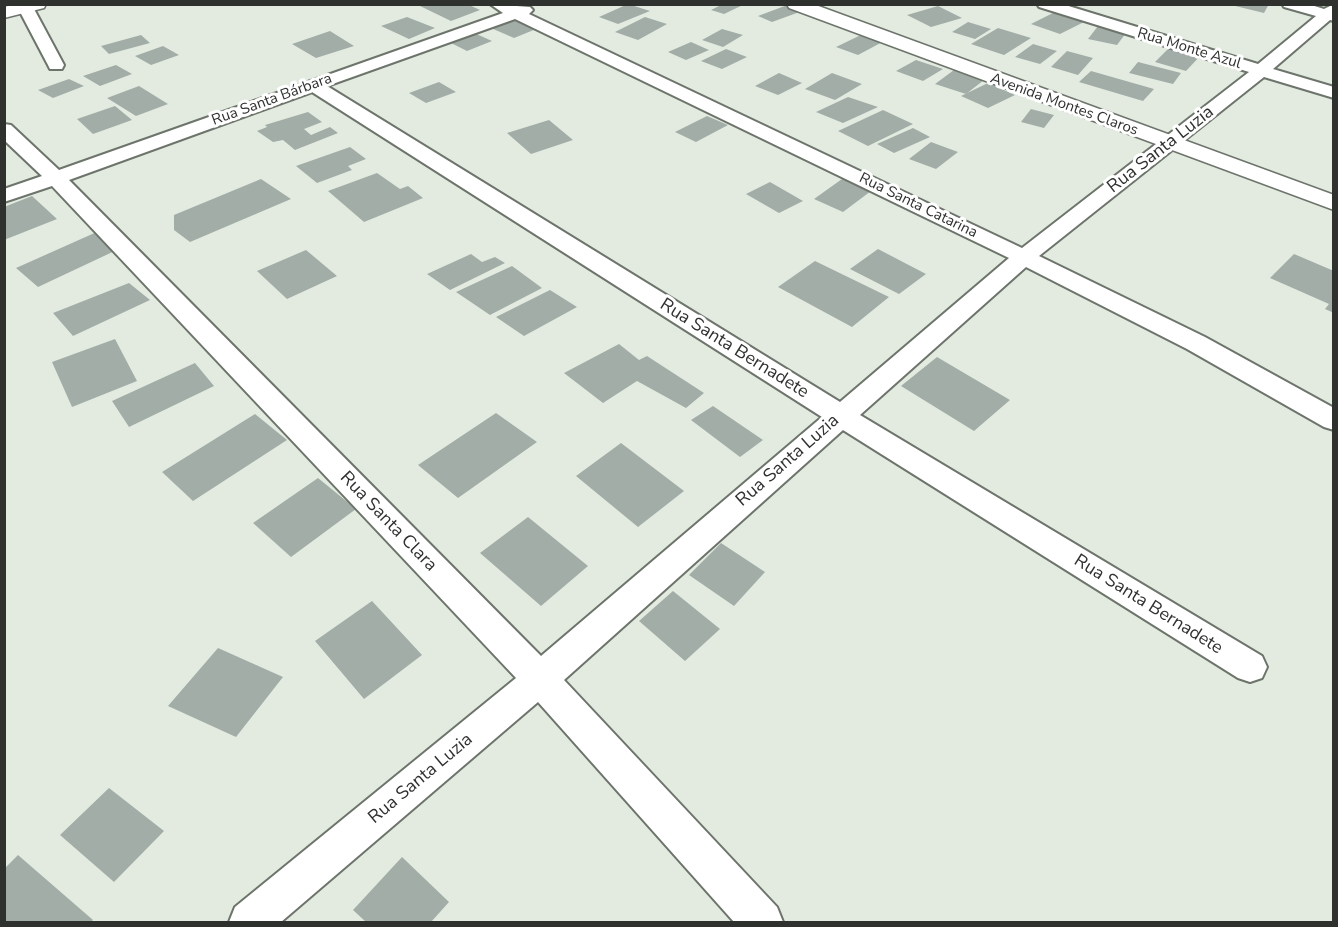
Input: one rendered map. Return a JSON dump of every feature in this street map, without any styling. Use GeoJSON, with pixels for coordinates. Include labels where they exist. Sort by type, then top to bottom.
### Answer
{"type":"FeatureCollection","features":[{"type":"Feature","properties":{"kind":"street","name":"Rua Santa Catarina"},"geometry":{"type":"LineString","coordinates":[[497,4],[1024,257],[1196,343],[1334,420]]}},
{"type":"Feature","properties":{"kind":"street","name":"Rua Santa Bárbara"},"geometry":{"type":"LineString","coordinates":[[4,196],[540,4]]}},
{"type":"Feature","properties":{"kind":"street","name":"Avenida Montes Claros"},"geometry":{"type":"LineString","coordinates":[[795,4],[1334,203]]}},
{"type":"Feature","properties":{"kind":"street","name":"Rua Monte Azul"},"geometry":{"type":"LineString","coordinates":[[1044,4],[1334,93]]}},
{"type":"Feature","properties":{"kind":"street"},"geometry":{"type":"LineString","coordinates":[[1289,4],[1331,13]]}},
{"type":"Feature","properties":{"kind":"street"},"geometry":{"type":"LineString","coordinates":[[4,13],[32,6],[56,65]]}},
{"type":"Feature","properties":{"kind":"street","name":"Rua Santa Luzia"},"geometry":{"type":"LineString","coordinates":[[250,922],[540,679],[1024,257],[1331,13]]}},
{"type":"Feature","properties":{"kind":"street","name":"Rua Santa Bernadete"},"geometry":{"type":"LineString","coordinates":[[313,85],[841,416],[1250,668]]}},
{"type":"Feature","properties":{"kind":"street","name":"Rua Santa Clara"},"geometry":{"type":"LineString","coordinates":[[4,129],[56,178],[540,679],[762,922]]}},
{"type":"Feature","properties":{"kind":"building"},"geometry":{"type":"Polygon","coordinates":[[[467,4],[480,10],[451,21],[420,6],[467,4]]]}},
{"type":"Feature","properties":{"kind":"building"},"geometry":{"type":"Polygon","coordinates":[[[628,4],[650,11],[618,24],[599,17],[628,4]]]}},
{"type":"Feature","properties":{"kind":"building"},"geometry":{"type":"Polygon","coordinates":[[[723,4],[745,4],[724,14],[711,10],[723,4]]]}},
{"type":"Feature","properties":{"kind":"building"},"geometry":{"type":"Polygon","coordinates":[[[790,4],[805,10],[772,22],[758,16],[790,4]]]}},
{"type":"Feature","properties":{"kind":"building"},"geometry":{"type":"Polygon","coordinates":[[[1227,4],[1269,4],[1264,13],[1227,4]]]}},
{"type":"Feature","properties":{"kind":"building"},"geometry":{"type":"Polygon","coordinates":[[[938,6],[962,18],[931,27],[907,15],[938,6]]]}},
{"type":"Feature","properties":{"kind":"building"},"geometry":{"type":"Polygon","coordinates":[[[1057,11],[1086,21],[1060,34],[1031,24],[1057,11]]]}},
{"type":"Feature","properties":{"kind":"building"},"geometry":{"type":"Polygon","coordinates":[[[407,17],[435,28],[409,39],[381,26],[407,17]]]}},
{"type":"Feature","properties":{"kind":"building"},"geometry":{"type":"Polygon","coordinates":[[[518,17],[541,27],[514,38],[491,28],[518,17]]]}},
{"type":"Feature","properties":{"kind":"building"},"geometry":{"type":"Polygon","coordinates":[[[645,17],[667,24],[638,40],[615,32],[645,17]]]}},
{"type":"Feature","properties":{"kind":"building"},"geometry":{"type":"Polygon","coordinates":[[[968,22],[991,29],[975,39],[952,32],[968,22]]]}},
{"type":"Feature","properties":{"kind":"building"},"geometry":{"type":"Polygon","coordinates":[[[1098,26],[1126,33],[1117,45],[1088,39],[1098,26]]]}},
{"type":"Feature","properties":{"kind":"building"},"geometry":{"type":"Polygon","coordinates":[[[998,28],[1031,38],[1004,55],[971,44],[998,28]]]}},
{"type":"Feature","properties":{"kind":"building"},"geometry":{"type":"Polygon","coordinates":[[[722,29],[743,35],[723,47],[702,40],[722,29]]]}},
{"type":"Feature","properties":{"kind":"building"},"geometry":{"type":"Polygon","coordinates":[[[330,31],[354,46],[316,58],[292,44],[330,31]]]}},
{"type":"Feature","properties":{"kind":"building"},"geometry":{"type":"Polygon","coordinates":[[[472,32],[492,41],[467,51],[447,41],[472,32]]]}},
{"type":"Feature","properties":{"kind":"building"},"geometry":{"type":"Polygon","coordinates":[[[867,32],[888,39],[858,55],[836,47],[867,32]]]}},
{"type":"Feature","properties":{"kind":"building"},"geometry":{"type":"Polygon","coordinates":[[[141,35],[150,43],[109,54],[101,46],[141,35]]]}},
{"type":"Feature","properties":{"kind":"building"},"geometry":{"type":"Polygon","coordinates":[[[691,42],[709,50],[686,60],[668,52],[691,42]]]}},
{"type":"Feature","properties":{"kind":"building"},"geometry":{"type":"Polygon","coordinates":[[[1033,44],[1057,51],[1040,64],[1015,57],[1033,44]]]}},
{"type":"Feature","properties":{"kind":"building"},"geometry":{"type":"Polygon","coordinates":[[[163,46],[179,55],[151,65],[135,56],[163,46]]]}},
{"type":"Feature","properties":{"kind":"building"},"geometry":{"type":"Polygon","coordinates":[[[1171,46],[1202,54],[1186,71],[1155,62],[1171,46]]]}},
{"type":"Feature","properties":{"kind":"building"},"geometry":{"type":"Polygon","coordinates":[[[726,49],[747,57],[722,69],[701,61],[726,49]]]}},
{"type":"Feature","properties":{"kind":"building"},"geometry":{"type":"Polygon","coordinates":[[[1067,51],[1093,58],[1078,75],[1051,67],[1067,51]]]}},
{"type":"Feature","properties":{"kind":"building"},"geometry":{"type":"Polygon","coordinates":[[[916,60],[943,69],[923,81],[896,71],[916,60]]]}},
{"type":"Feature","properties":{"kind":"building"},"geometry":{"type":"Polygon","coordinates":[[[1138,62],[1181,73],[1173,84],[1129,73],[1138,62]]]}},
{"type":"Feature","properties":{"kind":"building"},"geometry":{"type":"Polygon","coordinates":[[[116,65],[132,74],[100,86],[83,76],[116,65]]]}},
{"type":"Feature","properties":{"kind":"building"},"geometry":{"type":"Polygon","coordinates":[[[954,70],[984,80],[966,94],[935,84],[954,70]]]}},
{"type":"Feature","properties":{"kind":"building"},"geometry":{"type":"Polygon","coordinates":[[[1091,71],[1154,89],[1143,101],[1079,82],[1091,71]]]}},
{"type":"Feature","properties":{"kind":"building"},"geometry":{"type":"Polygon","coordinates":[[[779,73],[802,83],[778,95],[755,86],[779,73]]]}},
{"type":"Feature","properties":{"kind":"building"},"geometry":{"type":"Polygon","coordinates":[[[832,73],[862,84],[835,100],[805,89],[832,73]]]}},
{"type":"Feature","properties":{"kind":"building"},"geometry":{"type":"Polygon","coordinates":[[[69,79],[84,86],[53,98],[38,90],[69,79]]]}},
{"type":"Feature","properties":{"kind":"building"},"geometry":{"type":"Polygon","coordinates":[[[439,82],[456,92],[426,103],[409,93],[439,82]]]}},
{"type":"Feature","properties":{"kind":"building"},"geometry":{"type":"Polygon","coordinates":[[[988,83],[1015,95],[988,108],[961,96],[988,83]]]}},
{"type":"Feature","properties":{"kind":"building"},"geometry":{"type":"Polygon","coordinates":[[[139,86],[168,104],[136,116],[107,98],[139,86]]]}},
{"type":"Feature","properties":{"kind":"building"},"geometry":{"type":"Polygon","coordinates":[[[848,97],[878,107],[843,123],[816,112],[848,97]]]}},
{"type":"Feature","properties":{"kind":"building"},"geometry":{"type":"Polygon","coordinates":[[[115,106],[132,120],[93,134],[77,119],[115,106]]]}},
{"type":"Feature","properties":{"kind":"building"},"geometry":{"type":"Polygon","coordinates":[[[1031,109],[1054,115],[1044,128],[1021,122],[1031,109]]]}},
{"type":"Feature","properties":{"kind":"building"},"geometry":{"type":"Polygon","coordinates":[[[883,110],[913,124],[868,146],[838,131],[883,110]]]}},
{"type":"Feature","properties":{"kind":"building"},"geometry":{"type":"Polygon","coordinates":[[[308,112],[322,122],[304,129],[311,135],[330,127],[338,133],[295,150],[283,140],[273,142],[257,131],[267,127],[265,125],[308,112]]]}},
{"type":"Feature","properties":{"kind":"building"},"geometry":{"type":"Polygon","coordinates":[[[707,116],[728,125],[696,142],[675,132],[707,116]]]}},
{"type":"Feature","properties":{"kind":"building"},"geometry":{"type":"Polygon","coordinates":[[[549,120],[573,140],[531,154],[507,133],[549,120]]]}},
{"type":"Feature","properties":{"kind":"building"},"geometry":{"type":"Polygon","coordinates":[[[913,128],[930,137],[894,153],[877,144],[913,128]]]}},
{"type":"Feature","properties":{"kind":"building"},"geometry":{"type":"Polygon","coordinates":[[[931,142],[958,152],[936,169],[909,159],[931,142]]]}},
{"type":"Feature","properties":{"kind":"building"},"geometry":{"type":"Polygon","coordinates":[[[350,147],[366,159],[348,166],[352,170],[317,183],[296,166],[350,147]]]}},
{"type":"Feature","properties":{"kind":"building"},"geometry":{"type":"Polygon","coordinates":[[[377,173],[400,189],[408,186],[423,198],[364,222],[328,191],[377,173]]]}},
{"type":"Feature","properties":{"kind":"building"},"geometry":{"type":"Polygon","coordinates":[[[261,179],[291,199],[190,242],[174,230],[174,215],[261,179]]]}},
{"type":"Feature","properties":{"kind":"building"},"geometry":{"type":"Polygon","coordinates":[[[842,179],[871,191],[843,212],[814,199],[842,179]]]}},
{"type":"Feature","properties":{"kind":"building"},"geometry":{"type":"Polygon","coordinates":[[[770,182],[803,201],[779,213],[746,194],[770,182]]]}},
{"type":"Feature","properties":{"kind":"building"},"geometry":{"type":"Polygon","coordinates":[[[32,196],[57,219],[4,240],[4,207],[32,196]]]}},
{"type":"Feature","properties":{"kind":"building"},"geometry":{"type":"Polygon","coordinates":[[[99,231],[121,248],[38,287],[16,268],[99,231]]]}},
{"type":"Feature","properties":{"kind":"building"},"geometry":{"type":"Polygon","coordinates":[[[878,249],[926,274],[899,294],[850,269],[878,249]]]}},
{"type":"Feature","properties":{"kind":"building"},"geometry":{"type":"Polygon","coordinates":[[[306,250],[337,276],[287,299],[257,271],[306,250]]]}},
{"type":"Feature","properties":{"kind":"building"},"geometry":{"type":"Polygon","coordinates":[[[471,254],[482,262],[495,257],[505,263],[450,290],[427,274],[471,254]]]}},
{"type":"Feature","properties":{"kind":"building"},"geometry":{"type":"Polygon","coordinates":[[[1294,254],[1334,271],[1334,313],[1325,309],[1329,304],[1270,278],[1294,254]]]}},
{"type":"Feature","properties":{"kind":"building"},"geometry":{"type":"Polygon","coordinates":[[[815,261],[889,297],[852,327],[778,287],[815,261]]]}},
{"type":"Feature","properties":{"kind":"building"},"geometry":{"type":"Polygon","coordinates":[[[512,266],[542,288],[490,315],[456,292],[512,266]]]}},
{"type":"Feature","properties":{"kind":"building"},"geometry":{"type":"Polygon","coordinates":[[[129,283],[150,300],[73,336],[53,313],[129,283]]]}},
{"type":"Feature","properties":{"kind":"building"},"geometry":{"type":"Polygon","coordinates":[[[550,290],[577,307],[524,336],[496,317],[550,290]]]}},
{"type":"Feature","properties":{"kind":"building"},"geometry":{"type":"Polygon","coordinates":[[[115,339],[137,381],[72,407],[52,362],[115,339]]]}},
{"type":"Feature","properties":{"kind":"building"},"geometry":{"type":"Polygon","coordinates":[[[619,344],[639,360],[647,356],[704,393],[686,408],[637,381],[603,403],[564,373],[619,344]]]}},
{"type":"Feature","properties":{"kind":"building"},"geometry":{"type":"Polygon","coordinates":[[[937,357],[1010,400],[974,431],[901,386],[937,357]]]}},
{"type":"Feature","properties":{"kind":"building"},"geometry":{"type":"Polygon","coordinates":[[[195,363],[214,386],[129,427],[112,401],[195,363]]]}},
{"type":"Feature","properties":{"kind":"building"},"geometry":{"type":"Polygon","coordinates":[[[713,406],[763,440],[740,457],[691,420],[713,406]]]}},
{"type":"Feature","properties":{"kind":"building"},"geometry":{"type":"Polygon","coordinates":[[[496,413],[537,442],[458,498],[418,465],[496,413]]]}},
{"type":"Feature","properties":{"kind":"building"},"geometry":{"type":"Polygon","coordinates":[[[255,414],[287,440],[193,501],[162,472],[255,414]]]}},
{"type":"Feature","properties":{"kind":"building"},"geometry":{"type":"Polygon","coordinates":[[[621,443],[684,491],[638,527],[576,476],[621,443]]]}},
{"type":"Feature","properties":{"kind":"building"},"geometry":{"type":"Polygon","coordinates":[[[318,478],[356,509],[291,557],[253,523],[318,478]]]}},
{"type":"Feature","properties":{"kind":"building"},"geometry":{"type":"Polygon","coordinates":[[[528,517],[588,566],[541,606],[480,553],[528,517]]]}},
{"type":"Feature","properties":{"kind":"building"},"geometry":{"type":"Polygon","coordinates":[[[721,543],[765,572],[734,606],[689,575],[721,543]]]}},
{"type":"Feature","properties":{"kind":"building"},"geometry":{"type":"Polygon","coordinates":[[[673,591],[720,629],[685,661],[639,621],[673,591]]]}},
{"type":"Feature","properties":{"kind":"building"},"geometry":{"type":"Polygon","coordinates":[[[372,601],[422,655],[364,699],[315,641],[372,601]]]}},
{"type":"Feature","properties":{"kind":"building"},"geometry":{"type":"Polygon","coordinates":[[[218,648],[283,677],[236,737],[168,706],[218,648]]]}},
{"type":"Feature","properties":{"kind":"building"},"geometry":{"type":"Polygon","coordinates":[[[109,788],[164,831],[114,882],[60,835],[109,788]]]}},
{"type":"Feature","properties":{"kind":"building"},"geometry":{"type":"Polygon","coordinates":[[[18,855],[93,920],[91,922],[4,922],[4,869],[18,855]]]}},
{"type":"Feature","properties":{"kind":"building"},"geometry":{"type":"Polygon","coordinates":[[[402,857],[449,902],[431,922],[366,922],[353,910],[402,857]]]}}]}
